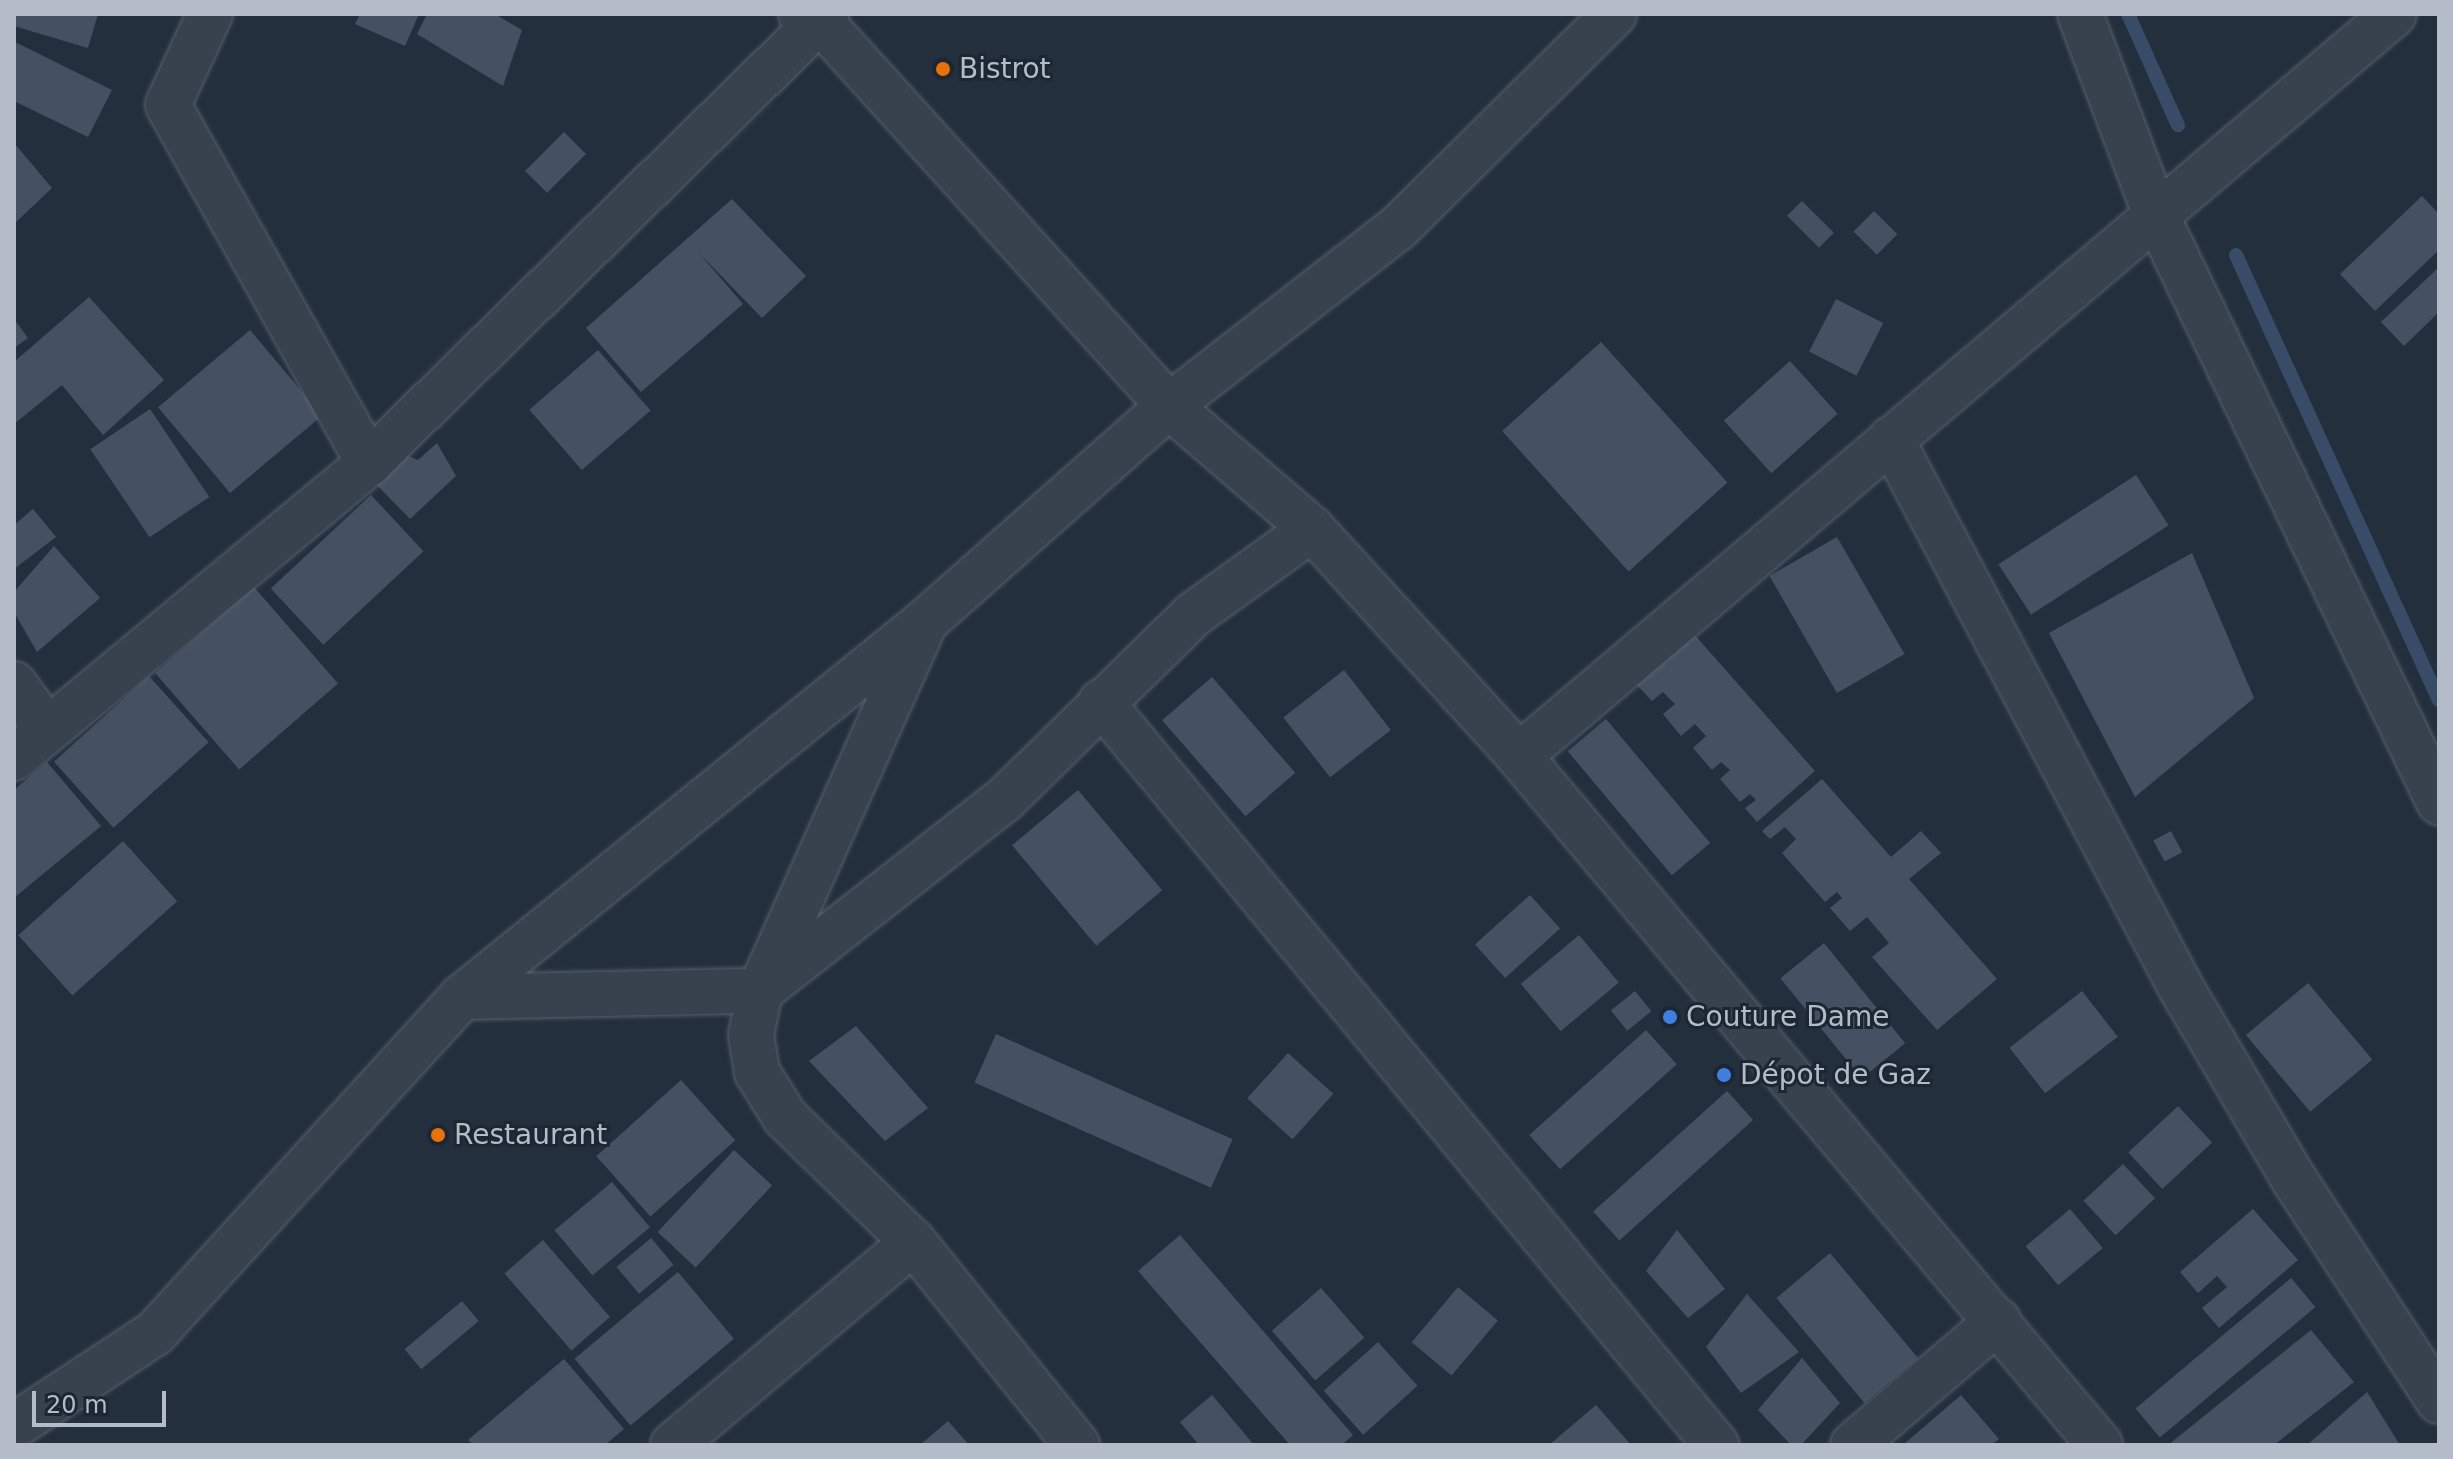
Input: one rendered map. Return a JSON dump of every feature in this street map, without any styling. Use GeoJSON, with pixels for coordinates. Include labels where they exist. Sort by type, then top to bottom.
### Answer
{"type":"FeatureCollection","features":[{"type":"Feature","properties":{"kind":"street"},"geometry":{"type":"LineString","coordinates":[[210,14],[168,105],[369,463]]}},
{"type":"Feature","properties":{"kind":"street"},"geometry":{"type":"LineString","coordinates":[[14,1426],[155,1333],[462,997],[926,621],[1169,406],[1398,228],[1614,14]]}},
{"type":"Feature","properties":{"kind":"street"},"geometry":{"type":"LineString","coordinates":[[2080,14],[2156,215],[2439,802]]}},
{"type":"Feature","properties":{"kind":"street"},"geometry":{"type":"LineString","coordinates":[[1519,756],[2394,14]]}},
{"type":"Feature","properties":{"kind":"street"},"geometry":{"type":"LineString","coordinates":[[14,758],[46,728],[369,463],[816,17],[1169,406],[1312,529],[1519,756],[2100,1445]]}},
{"type":"Feature","properties":{"kind":"street"},"geometry":{"type":"LineString","coordinates":[[1891,439],[2180,986],[2295,1181],[2439,1401]]}},
{"type":"Feature","properties":{"kind":"street"},"geometry":{"type":"LineString","coordinates":[[462,997],[760,991],[1004,800],[1194,614],[1312,529]]}},
{"type":"Feature","properties":{"kind":"street"},"geometry":{"type":"LineString","coordinates":[[926,621],[760,991],[751,1035],[764,1083],[785,1117],[913,1242],[1077,1445]]}},
{"type":"Feature","properties":{"kind":"street"},"geometry":{"type":"LineString","coordinates":[[14,684],[46,728]]}},
{"type":"Feature","properties":{"kind":"street"},"geometry":{"type":"LineString","coordinates":[[1101,702],[1716,1445]]}},
{"type":"Feature","properties":{"kind":"street"},"geometry":{"type":"LineString","coordinates":[[673,1445],[913,1242]]}},
{"type":"Feature","properties":{"kind":"street"},"geometry":{"type":"LineString","coordinates":[[1853,1445],[1998,1321]]}},
{"type":"Feature","properties":{"kind":"building"},"geometry":{"type":"Polygon","coordinates":[[[17,14],[98,14],[88,48],[14,26],[17,14]]]}},
{"type":"Feature","properties":{"kind":"building"},"geometry":{"type":"Polygon","coordinates":[[[360,14],[419,14],[405,46],[355,24],[360,14]]]}},
{"type":"Feature","properties":{"kind":"building"},"geometry":{"type":"Polygon","coordinates":[[[427,14],[495,14],[522,30],[503,86],[417,34],[427,14]]]}},
{"type":"Feature","properties":{"kind":"building"},"geometry":{"type":"Polygon","coordinates":[[[15,42],[112,90],[88,137],[14,101],[15,42]]]}},
{"type":"Feature","properties":{"kind":"building"},"geometry":{"type":"Polygon","coordinates":[[[564,132],[586,154],[547,193],[525,171],[564,132]]]}},
{"type":"Feature","properties":{"kind":"building"},"geometry":{"type":"Polygon","coordinates":[[[14,143],[52,188],[14,224],[14,143]]]}},
{"type":"Feature","properties":{"kind":"building"},"geometry":{"type":"Polygon","coordinates":[[[2422,196],[2439,214],[2439,250],[2375,311],[2340,274],[2422,196]]]}},
{"type":"Feature","properties":{"kind":"building"},"geometry":{"type":"Polygon","coordinates":[[[732,199],[806,276],[762,318],[699,253],[743,304],[641,392],[586,328],[732,199]]]}},
{"type":"Feature","properties":{"kind":"building"},"geometry":{"type":"Polygon","coordinates":[[[1802,201],[1834,233],[1819,248],[1787,216],[1802,201]]]}},
{"type":"Feature","properties":{"kind":"building"},"geometry":{"type":"Polygon","coordinates":[[[1874,211],[1897,234],[1877,255],[1853,232],[1874,211]]]}},
{"type":"Feature","properties":{"kind":"building"},"geometry":{"type":"Polygon","coordinates":[[[2439,267],[2439,312],[2404,346],[2381,322],[2439,267]]]}},
{"type":"Feature","properties":{"kind":"building"},"geometry":{"type":"Polygon","coordinates":[[[89,297],[164,380],[103,435],[62,385],[14,424],[14,362],[89,297]]]}},
{"type":"Feature","properties":{"kind":"building"},"geometry":{"type":"Polygon","coordinates":[[[1836,299],[1883,323],[1856,376],[1809,352],[1836,299]]]}},
{"type":"Feature","properties":{"kind":"building"},"geometry":{"type":"Polygon","coordinates":[[[14,319],[28,338],[14,348],[14,319]]]}},
{"type":"Feature","properties":{"kind":"building"},"geometry":{"type":"Polygon","coordinates":[[[250,330],[322,416],[230,493],[158,407],[250,330]]]}},
{"type":"Feature","properties":{"kind":"building"},"geometry":{"type":"Polygon","coordinates":[[[1601,342],[1727,482],[1629,571],[1502,431],[1601,342]]]}},
{"type":"Feature","properties":{"kind":"building"},"geometry":{"type":"Polygon","coordinates":[[[598,350],[650,410],[582,470],[529,410],[598,350]]]}},
{"type":"Feature","properties":{"kind":"building"},"geometry":{"type":"Polygon","coordinates":[[[1790,361],[1838,414],[1771,473],[1724,421],[1790,361]]]}},
{"type":"Feature","properties":{"kind":"building"},"geometry":{"type":"Polygon","coordinates":[[[150,409],[209,497],[150,537],[90,449],[150,409]]]}},
{"type":"Feature","properties":{"kind":"building"},"geometry":{"type":"Polygon","coordinates":[[[437,443],[456,476],[410,519],[372,480],[400,453],[418,460],[437,443]]]}},
{"type":"Feature","properties":{"kind":"building"},"geometry":{"type":"Polygon","coordinates":[[[2136,475],[2169,525],[2031,615],[1998,564],[2136,475]]]}},
{"type":"Feature","properties":{"kind":"building"},"geometry":{"type":"Polygon","coordinates":[[[371,495],[424,551],[323,645],[271,588],[371,495]]]}},
{"type":"Feature","properties":{"kind":"building"},"geometry":{"type":"Polygon","coordinates":[[[33,509],[56,537],[14,569],[14,525],[33,509]]]}},
{"type":"Feature","properties":{"kind":"building"},"geometry":{"type":"Polygon","coordinates":[[[1837,537],[1904,654],[1837,693],[1769,576],[1837,537]]]}},
{"type":"Feature","properties":{"kind":"building"},"geometry":{"type":"Polygon","coordinates":[[[54,546],[100,598],[37,652],[14,612],[14,592],[54,546]]]}},
{"type":"Feature","properties":{"kind":"building"},"geometry":{"type":"Polygon","coordinates":[[[2192,553],[2254,698],[2135,797],[2049,633],[2192,553]]]}},
{"type":"Feature","properties":{"kind":"building"},"geometry":{"type":"Polygon","coordinates":[[[254,587],[338,684],[239,770],[155,673],[254,587]]]}},
{"type":"Feature","properties":{"kind":"building"},"geometry":{"type":"Polygon","coordinates":[[[1693,633],[1815,771],[1757,822],[1745,808],[1756,800],[1750,794],[1740,802],[1720,779],[1730,770],[1721,762],[1712,770],[1693,748],[1706,736],[1695,724],[1681,736],[1663,714],[1675,704],[1663,692],[1652,701],[1635,683],[1693,633]]]}},
{"type":"Feature","properties":{"kind":"building"},"geometry":{"type":"Polygon","coordinates":[[[1344,670],[1391,730],[1330,777],[1283,717],[1344,670]]]}},
{"type":"Feature","properties":{"kind":"building"},"geometry":{"type":"Polygon","coordinates":[[[149,676],[209,742],[113,828],[54,762],[149,676]]]}},
{"type":"Feature","properties":{"kind":"building"},"geometry":{"type":"Polygon","coordinates":[[[1212,677],[1295,773],[1246,816],[1162,720],[1212,677]]]}},
{"type":"Feature","properties":{"kind":"building"},"geometry":{"type":"Polygon","coordinates":[[[1606,719],[1710,843],[1672,875],[1568,751],[1606,719]]]}},
{"type":"Feature","properties":{"kind":"building"},"geometry":{"type":"Polygon","coordinates":[[[47,762],[101,826],[14,898],[14,790],[47,762]]]}},
{"type":"Feature","properties":{"kind":"building"},"geometry":{"type":"Polygon","coordinates":[[[1822,779],[1891,857],[1921,831],[1941,853],[1909,879],[1997,979],[1937,1030],[1872,957],[1889,943],[1867,917],[1850,931],[1830,908],[1842,898],[1837,892],[1825,902],[1782,853],[1796,839],[1785,827],[1770,839],[1762,831],[1822,779]]]}},
{"type":"Feature","properties":{"kind":"building"},"geometry":{"type":"Polygon","coordinates":[[[1078,790],[1162,890],[1096,946],[1012,845],[1078,790]]]}},
{"type":"Feature","properties":{"kind":"building"},"geometry":{"type":"Polygon","coordinates":[[[2171,831],[2182,852],[2165,862],[2153,840],[2171,831]]]}},
{"type":"Feature","properties":{"kind":"building"},"geometry":{"type":"Polygon","coordinates":[[[123,841],[177,901],[72,996],[18,935],[123,841]]]}},
{"type":"Feature","properties":{"kind":"building"},"geometry":{"type":"Polygon","coordinates":[[[1530,895],[1560,928],[1505,978],[1475,945],[1530,895]]]}},
{"type":"Feature","properties":{"kind":"building"},"geometry":{"type":"Polygon","coordinates":[[[1579,935],[1619,982],[1561,1031],[1521,984],[1579,935]]]}},
{"type":"Feature","properties":{"kind":"building"},"geometry":{"type":"Polygon","coordinates":[[[1824,943],[1905,1043],[1862,1078],[1780,978],[1824,943]]]}},
{"type":"Feature","properties":{"kind":"building"},"geometry":{"type":"Polygon","coordinates":[[[2308,983],[2372,1060],[2310,1112],[2246,1035],[2308,983]]]}},
{"type":"Feature","properties":{"kind":"building"},"geometry":{"type":"Polygon","coordinates":[[[1635,991],[1651,1011],[1627,1031],[1611,1011],[1635,991]]]}},
{"type":"Feature","properties":{"kind":"building"},"geometry":{"type":"Polygon","coordinates":[[[2082,991],[2118,1037],[2045,1093],[2010,1048],[2082,991]]]}},
{"type":"Feature","properties":{"kind":"building"},"geometry":{"type":"Polygon","coordinates":[[[856,1026],[928,1108],[885,1141],[809,1061],[856,1026]]]}},
{"type":"Feature","properties":{"kind":"building"},"geometry":{"type":"Polygon","coordinates":[[[1646,1030],[1677,1064],[1560,1169],[1529,1135],[1646,1030]]]}},
{"type":"Feature","properties":{"kind":"building"},"geometry":{"type":"Polygon","coordinates":[[[996,1034],[1233,1139],[1211,1188],[974,1082],[996,1034]]]}},
{"type":"Feature","properties":{"kind":"building"},"geometry":{"type":"Polygon","coordinates":[[[1288,1053],[1333,1094],[1293,1139],[1247,1098],[1288,1053]]]}},
{"type":"Feature","properties":{"kind":"building"},"geometry":{"type":"Polygon","coordinates":[[[681,1080],[735,1140],[650,1216],[596,1156],[681,1080]]]}},
{"type":"Feature","properties":{"kind":"building"},"geometry":{"type":"Polygon","coordinates":[[[1727,1091],[1753,1120],[1619,1240],[1593,1211],[1727,1091]]]}},
{"type":"Feature","properties":{"kind":"building"},"geometry":{"type":"Polygon","coordinates":[[[2178,1106],[2212,1143],[2162,1189],[2128,1152],[2178,1106]]]}},
{"type":"Feature","properties":{"kind":"building"},"geometry":{"type":"Polygon","coordinates":[[[734,1150],[772,1185],[696,1267],[658,1232],[734,1150]]]}},
{"type":"Feature","properties":{"kind":"building"},"geometry":{"type":"Polygon","coordinates":[[[2123,1164],[2155,1198],[2116,1235],[2084,1201],[2123,1164]]]}},
{"type":"Feature","properties":{"kind":"building"},"geometry":{"type":"Polygon","coordinates":[[[612,1182],[650,1227],[592,1275],[555,1230],[612,1182]]]}},
{"type":"Feature","properties":{"kind":"building"},"geometry":{"type":"Polygon","coordinates":[[[2070,1209],[2103,1248],[2058,1285],[2026,1246],[2070,1209]]]}},
{"type":"Feature","properties":{"kind":"building"},"geometry":{"type":"Polygon","coordinates":[[[2253,1209],[2298,1260],[2219,1328],[2202,1308],[2227,1287],[2217,1276],[2198,1293],[2180,1272],[2253,1209]]]}},
{"type":"Feature","properties":{"kind":"building"},"geometry":{"type":"Polygon","coordinates":[[[1677,1230],[1725,1289],[1688,1318],[1646,1271],[1677,1230]]]}},
{"type":"Feature","properties":{"kind":"building"},"geometry":{"type":"Polygon","coordinates":[[[1180,1235],[1353,1435],[1342,1445],[1290,1445],[1138,1271],[1180,1235]]]}},
{"type":"Feature","properties":{"kind":"building"},"geometry":{"type":"Polygon","coordinates":[[[651,1238],[673,1265],[639,1294],[617,1267],[651,1238]]]}},
{"type":"Feature","properties":{"kind":"building"},"geometry":{"type":"Polygon","coordinates":[[[543,1240],[610,1317],[571,1350],[505,1273],[543,1240]]]}},
{"type":"Feature","properties":{"kind":"building"},"geometry":{"type":"Polygon","coordinates":[[[1830,1253],[1918,1358],[1864,1403],[1776,1298],[1830,1253]]]}},
{"type":"Feature","properties":{"kind":"building"},"geometry":{"type":"Polygon","coordinates":[[[678,1272],[734,1339],[631,1425],[575,1359],[678,1272]]]}},
{"type":"Feature","properties":{"kind":"building"},"geometry":{"type":"Polygon","coordinates":[[[2291,1278],[2315,1307],[2160,1438],[2135,1408],[2291,1278]]]}},
{"type":"Feature","properties":{"kind":"building"},"geometry":{"type":"Polygon","coordinates":[[[1458,1287],[1498,1320],[1452,1376],[1412,1342],[1458,1287]]]}},
{"type":"Feature","properties":{"kind":"building"},"geometry":{"type":"Polygon","coordinates":[[[1321,1288],[1364,1338],[1315,1380],[1272,1331],[1321,1288]]]}},
{"type":"Feature","properties":{"kind":"building"},"geometry":{"type":"Polygon","coordinates":[[[1747,1294],[1799,1352],[1741,1393],[1706,1347],[1747,1294]]]}},
{"type":"Feature","properties":{"kind":"building"},"geometry":{"type":"Polygon","coordinates":[[[462,1301],[479,1321],[421,1369],[405,1349],[462,1301]]]}},
{"type":"Feature","properties":{"kind":"building"},"geometry":{"type":"Polygon","coordinates":[[[2311,1330],[2354,1382],[2274,1445],[2168,1445],[2311,1330]]]}},
{"type":"Feature","properties":{"kind":"building"},"geometry":{"type":"Polygon","coordinates":[[[1378,1342],[1417,1386],[1363,1435],[1324,1391],[1378,1342]]]}},
{"type":"Feature","properties":{"kind":"building"},"geometry":{"type":"Polygon","coordinates":[[[1802,1358],[1840,1403],[1801,1445],[1791,1445],[1758,1410],[1802,1358]]]}},
{"type":"Feature","properties":{"kind":"building"},"geometry":{"type":"Polygon","coordinates":[[[564,1359],[624,1429],[605,1445],[473,1445],[468,1440],[564,1359]]]}},
{"type":"Feature","properties":{"kind":"building"},"geometry":{"type":"Polygon","coordinates":[[[2367,1392],[2400,1445],[2307,1445],[2367,1392]]]}},
{"type":"Feature","properties":{"kind":"building"},"geometry":{"type":"Polygon","coordinates":[[[1212,1395],[1254,1445],[1199,1445],[1180,1422],[1212,1395]]]}},
{"type":"Feature","properties":{"kind":"building"},"geometry":{"type":"Polygon","coordinates":[[[1961,1395],[1999,1439],[1991,1445],[1903,1445],[1961,1395]]]}},
{"type":"Feature","properties":{"kind":"building"},"geometry":{"type":"Polygon","coordinates":[[[1596,1405],[1631,1445],[1549,1445],[1596,1405]]]}},
{"type":"Feature","properties":{"kind":"building"},"geometry":{"type":"Polygon","coordinates":[[[948,1421],[969,1445],[920,1445],[948,1421]]]}},
{"type":"Feature","properties":{"kind":"waterway"},"geometry":{"type":"LineString","coordinates":[[2128,14],[2178,125]]}},
{"type":"Feature","properties":{"kind":"waterway"},"geometry":{"type":"LineString","coordinates":[[2236,255],[2439,700]]}},
{"type":"Feature","properties":{"kind":"place","name":"Bistrot"},"geometry":{"type":"Point","coordinates":[943,69]}},
{"type":"Feature","properties":{"kind":"place","name":"Couture Dame"},"geometry":{"type":"Point","coordinates":[1670,1017]}},
{"type":"Feature","properties":{"kind":"place","name":"Dépot de Gaz"},"geometry":{"type":"Point","coordinates":[1724,1075]}},
{"type":"Feature","properties":{"kind":"place","name":"Restaurant"},"geometry":{"type":"Point","coordinates":[438,1135]}}]}
